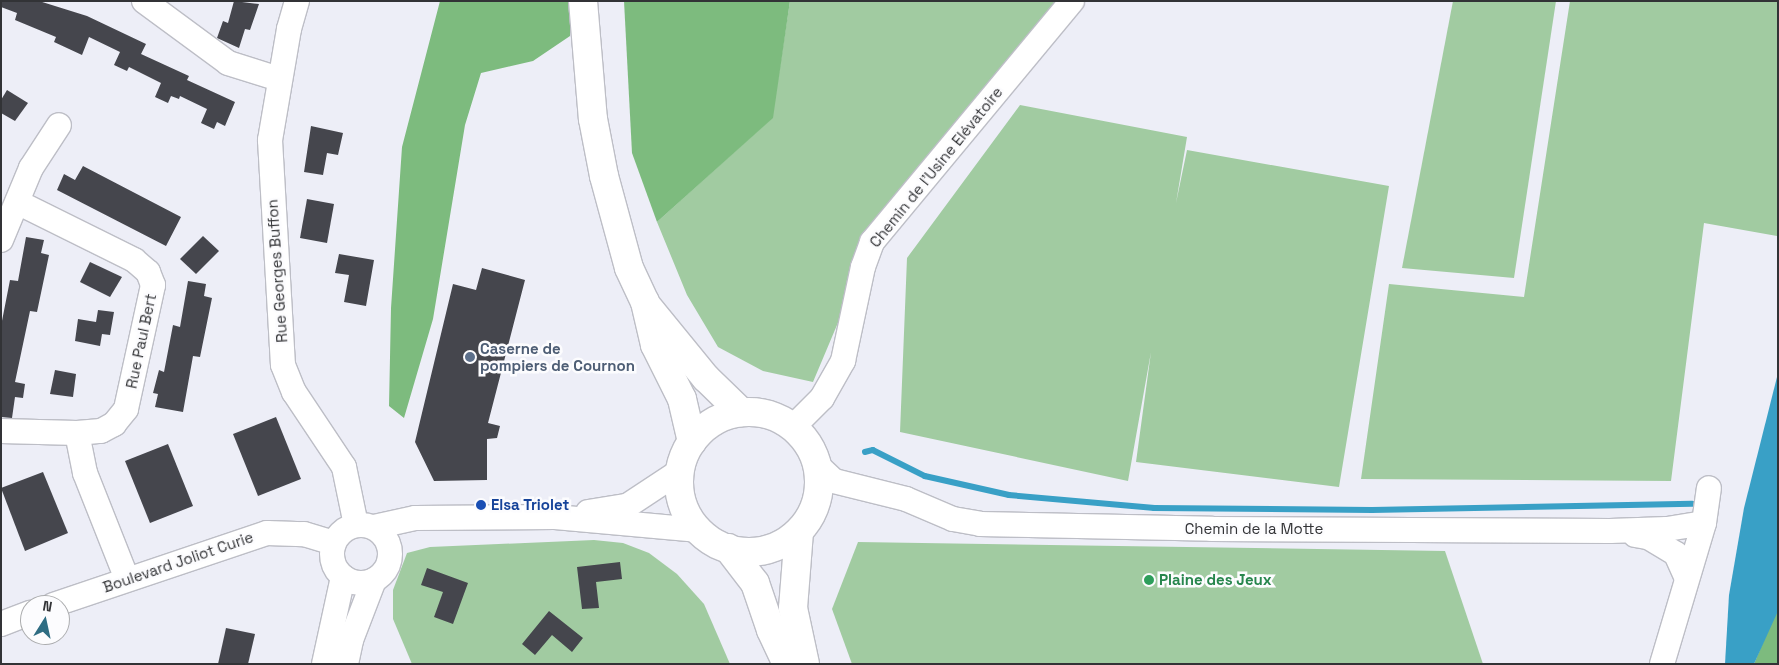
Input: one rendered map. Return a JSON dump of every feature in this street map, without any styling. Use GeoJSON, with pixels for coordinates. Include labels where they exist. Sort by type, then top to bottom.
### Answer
{"type":"FeatureCollection","features":[{"type":"Feature","properties":{"kind":"main road"},"geometry":{"type":"LineString","coordinates":[[584,1],[593,118],[604,176],[626,259],[644,302],[655,345],[682,399],[692,442]]}},
{"type":"Feature","properties":{"kind":"main road"},"geometry":{"type":"LineString","coordinates":[[644,302],[706,378],[741,412]]}},
{"type":"Feature","properties":{"kind":"main road"},"geometry":{"type":"LineString","coordinates":[[787,664],[771,630],[755,583],[728,548],[699,530],[685,509],[680,471],[692,442],[708,425],[741,412],[769,415],[793,427],[808,444],[817,465],[817,500],[798,532],[793,608],[805,664]]}},
{"type":"Feature","properties":{"kind":"main road"},"geometry":{"type":"LineString","coordinates":[[728,548],[766,550],[798,532]]}},
{"type":"Feature","properties":{"kind":"street"},"geometry":{"type":"LineString","coordinates":[[144,1],[228,63],[279,79]]}},
{"type":"Feature","properties":{"kind":"street","name":"Rue Georges Buffon"},"geometry":{"type":"LineString","coordinates":[[297,1],[279,79],[270,140],[283,366],[294,392],[344,467],[365,526]]}},
{"type":"Feature","properties":{"kind":"street","name":"Chemin de l'Usine Elévatoire"},"geometry":{"type":"LineString","coordinates":[[793,427],[822,398],[843,361],[864,266],[872,242],[1072,1]]}},
{"type":"Feature","properties":{"kind":"street"},"geometry":{"type":"LineString","coordinates":[[1,240],[19,203],[31,168],[59,125]]}},
{"type":"Feature","properties":{"kind":"street","name":"Rue Paul Bert"},"geometry":{"type":"LineString","coordinates":[[1,431],[77,433],[108,428],[126,409],[153,285],[148,272],[134,260],[19,203]]}},
{"type":"Feature","properties":{"kind":"street"},"geometry":{"type":"LineString","coordinates":[[77,433],[85,473],[127,579]]}},
{"type":"Feature","properties":{"kind":"street","name":"Chemin de la Motte"},"geometry":{"type":"LineString","coordinates":[[817,465],[834,481],[906,499],[953,519],[980,524],[1212,529],[1610,531],[1667,529],[1704,523]]}},
{"type":"Feature","properties":{"kind":"street"},"geometry":{"type":"LineString","coordinates":[[374,580],[357,583],[343,577],[333,561],[334,543],[344,530],[415,518],[441,520],[555,516],[627,506],[680,471]]}},
{"type":"Feature","properties":{"kind":"street"},"geometry":{"type":"LineString","coordinates":[[1662,664],[1686,576],[1704,523],[1709,488]]}},
{"type":"Feature","properties":{"kind":"street"},"geometry":{"type":"LineString","coordinates":[[555,516],[699,530]]}},
{"type":"Feature","properties":{"kind":"street"},"geometry":{"type":"LineString","coordinates":[[391,549],[418,529],[441,520]]}},
{"type":"Feature","properties":{"kind":"street"},"geometry":{"type":"LineString","coordinates":[[346,664],[351,640],[374,580],[389,564],[391,549],[382,532],[365,526]]}},
{"type":"Feature","properties":{"kind":"street"},"geometry":{"type":"LineString","coordinates":[[1610,531],[1648,537],[1676,554],[1686,576]]}},
{"type":"Feature","properties":{"kind":"street","name":"Boulevard Joliot Curie"},"geometry":{"type":"LineString","coordinates":[[70,599],[267,533],[304,534],[334,543]]}},
{"type":"Feature","properties":{"kind":"street"},"geometry":{"type":"LineString","coordinates":[[324,664],[343,577]]}},
{"type":"Feature","properties":{"kind":"street"},"geometry":{"type":"LineString","coordinates":[[1,624],[20,617]]}},
{"type":"Feature","properties":{"kind":"green space"},"geometry":{"type":"Polygon","coordinates":[[[440,1],[570,1],[570,36],[533,61],[481,73],[465,125],[433,319],[404,418],[389,406],[391,308],[402,147],[440,1]]]}},
{"type":"Feature","properties":{"kind":"green space"},"geometry":{"type":"Polygon","coordinates":[[[624,1],[790,1],[773,118],[657,222],[632,153],[624,1]]]}},
{"type":"Feature","properties":{"kind":"green space"},"geometry":{"type":"Polygon","coordinates":[[[790,1],[1072,1],[872,242],[813,382],[763,371],[718,347],[687,295],[657,222],[772,118],[790,1]]]}},
{"type":"Feature","properties":{"kind":"green space"},"geometry":{"type":"Polygon","coordinates":[[[1453,1],[1556,1],[1514,278],[1402,268],[1453,1]]]}},
{"type":"Feature","properties":{"kind":"green space"},"geometry":{"type":"Polygon","coordinates":[[[1570,1],[1778,1],[1778,233],[1777,236],[1704,223],[1671,481],[1361,479],[1389,284],[1524,297],[1570,1]]]}},
{"type":"Feature","properties":{"kind":"green space"},"geometry":{"type":"Polygon","coordinates":[[[1020,105],[1187,137],[1176,203],[1187,150],[1389,186],[1339,487],[1136,462],[1151,352],[1128,481],[900,432],[907,258],[1020,105]]]}},
{"type":"Feature","properties":{"kind":"green space"},"geometry":{"type":"Polygon","coordinates":[[[594,540],[623,543],[649,553],[677,574],[704,604],[730,664],[412,664],[393,619],[393,590],[407,553],[430,547],[594,540]]]}},
{"type":"Feature","properties":{"kind":"green space","name":"Plaine des Jeux"},"geometry":{"type":"Polygon","coordinates":[[[858,542],[1445,551],[1483,664],[852,664],[832,609],[858,542]]]}},
{"type":"Feature","properties":{"kind":"green space"},"geometry":{"type":"Polygon","coordinates":[[[1778,611],[1778,664],[1754,664],[1774,616],[1778,611]]]}},
{"type":"Feature","properties":{"kind":"water"},"geometry":{"type":"Polygon","coordinates":[[[1778,373],[1778,611],[1754,664],[1725,664],[1729,595],[1744,508],[1778,373]]]}},
{"type":"Feature","properties":{"kind":"building"},"geometry":{"type":"Polygon","coordinates":[[[1,1],[39,1],[87,16],[146,44],[141,54],[189,76],[187,80],[235,102],[225,126],[217,122],[214,129],[201,123],[207,109],[180,96],[179,99],[171,96],[168,103],[155,97],[161,83],[129,67],[127,71],[114,65],[120,52],[89,37],[82,55],[54,42],[56,37],[15,20],[17,13],[1,7],[1,1]]]}},
{"type":"Feature","properties":{"kind":"building"},"geometry":{"type":"Polygon","coordinates":[[[234,1],[259,4],[250,30],[245,29],[239,48],[217,38],[223,21],[228,23],[234,1]]]}},
{"type":"Feature","properties":{"kind":"building"},"geometry":{"type":"Polygon","coordinates":[[[7,90],[28,103],[15,121],[1,113],[1,100],[7,90]]]}},
{"type":"Feature","properties":{"kind":"building"},"geometry":{"type":"Polygon","coordinates":[[[311,126],[343,133],[338,155],[327,153],[323,175],[304,172],[311,126]]]}},
{"type":"Feature","properties":{"kind":"building"},"geometry":{"type":"Polygon","coordinates":[[[83,166],[181,217],[166,246],[57,190],[64,174],[75,180],[83,166]]]}},
{"type":"Feature","properties":{"kind":"building"},"geometry":{"type":"Polygon","coordinates":[[[307,199],[334,204],[327,243],[300,238],[307,199]]]}},
{"type":"Feature","properties":{"kind":"building"},"geometry":{"type":"Polygon","coordinates":[[[203,236],[219,251],[196,274],[180,259],[203,236]]]}},
{"type":"Feature","properties":{"kind":"building"},"geometry":{"type":"Polygon","coordinates":[[[26,237],[44,240],[41,253],[49,255],[37,312],[30,311],[15,382],[25,384],[23,398],[15,397],[12,418],[1,417],[1,326],[10,280],[18,281],[26,237]]]}},
{"type":"Feature","properties":{"kind":"building"},"geometry":{"type":"Polygon","coordinates":[[[339,254],[374,260],[366,306],[344,302],[349,275],[335,273],[339,254]]]}},
{"type":"Feature","properties":{"kind":"building"},"geometry":{"type":"Polygon","coordinates":[[[90,262],[122,277],[110,297],[80,282],[90,262]]]}},
{"type":"Feature","properties":{"kind":"building","name":"Caserne de pompiers de Cournon"},"geometry":{"type":"Polygon","coordinates":[[[482,268],[525,280],[488,423],[500,426],[497,438],[487,439],[487,480],[434,481],[415,442],[453,284],[476,290],[482,268]]]}},
{"type":"Feature","properties":{"kind":"building"},"geometry":{"type":"Polygon","coordinates":[[[188,281],[206,284],[204,296],[212,298],[200,357],[193,356],[183,412],[155,407],[158,394],[153,393],[159,370],[164,372],[173,325],[180,327],[188,281]]]}},
{"type":"Feature","properties":{"kind":"building"},"geometry":{"type":"Polygon","coordinates":[[[98,310],[114,312],[110,335],[102,334],[100,346],[75,341],[78,319],[96,322],[98,310]]]}},
{"type":"Feature","properties":{"kind":"building"},"geometry":{"type":"Polygon","coordinates":[[[55,370],[76,374],[73,397],[50,394],[55,370]]]}},
{"type":"Feature","properties":{"kind":"building"},"geometry":{"type":"Polygon","coordinates":[[[276,417],[301,479],[258,496],[233,434],[276,417]]]}},
{"type":"Feature","properties":{"kind":"building"},"geometry":{"type":"Polygon","coordinates":[[[168,444],[193,506],[150,523],[125,461],[168,444]]]}},
{"type":"Feature","properties":{"kind":"building"},"geometry":{"type":"Polygon","coordinates":[[[43,472],[68,533],[25,551],[1,488],[43,472]]]}},
{"type":"Feature","properties":{"kind":"building"},"geometry":{"type":"Polygon","coordinates":[[[620,562],[622,579],[596,582],[599,608],[582,609],[577,567],[620,562]]]}},
{"type":"Feature","properties":{"kind":"building"},"geometry":{"type":"Polygon","coordinates":[[[427,568],[468,583],[453,624],[434,617],[443,592],[421,585],[427,568]]]}},
{"type":"Feature","properties":{"kind":"building"},"geometry":{"type":"Polygon","coordinates":[[[549,611],[583,638],[572,652],[552,635],[535,655],[522,644],[549,611]]]}},
{"type":"Feature","properties":{"kind":"building"},"geometry":{"type":"Polygon","coordinates":[[[226,628],[255,634],[248,664],[218,664],[226,628]]]}},
{"type":"Feature","properties":{"kind":"waterway"},"geometry":{"type":"LineString","coordinates":[[865,452],[873,450],[925,476],[1009,495],[1154,508],[1372,510],[1692,504]]}},
{"type":"Feature","properties":{"kind":"place","name":"Caserne de pompiers de Cournon"},"geometry":{"type":"Point","coordinates":[470,357]}},
{"type":"Feature","properties":{"kind":"place","name":"Elsa Triolet"},"geometry":{"type":"Point","coordinates":[481,505]}},
{"type":"Feature","properties":{"kind":"place","name":"Plaine des Jeux"},"geometry":{"type":"Point","coordinates":[1149,580]}}]}
